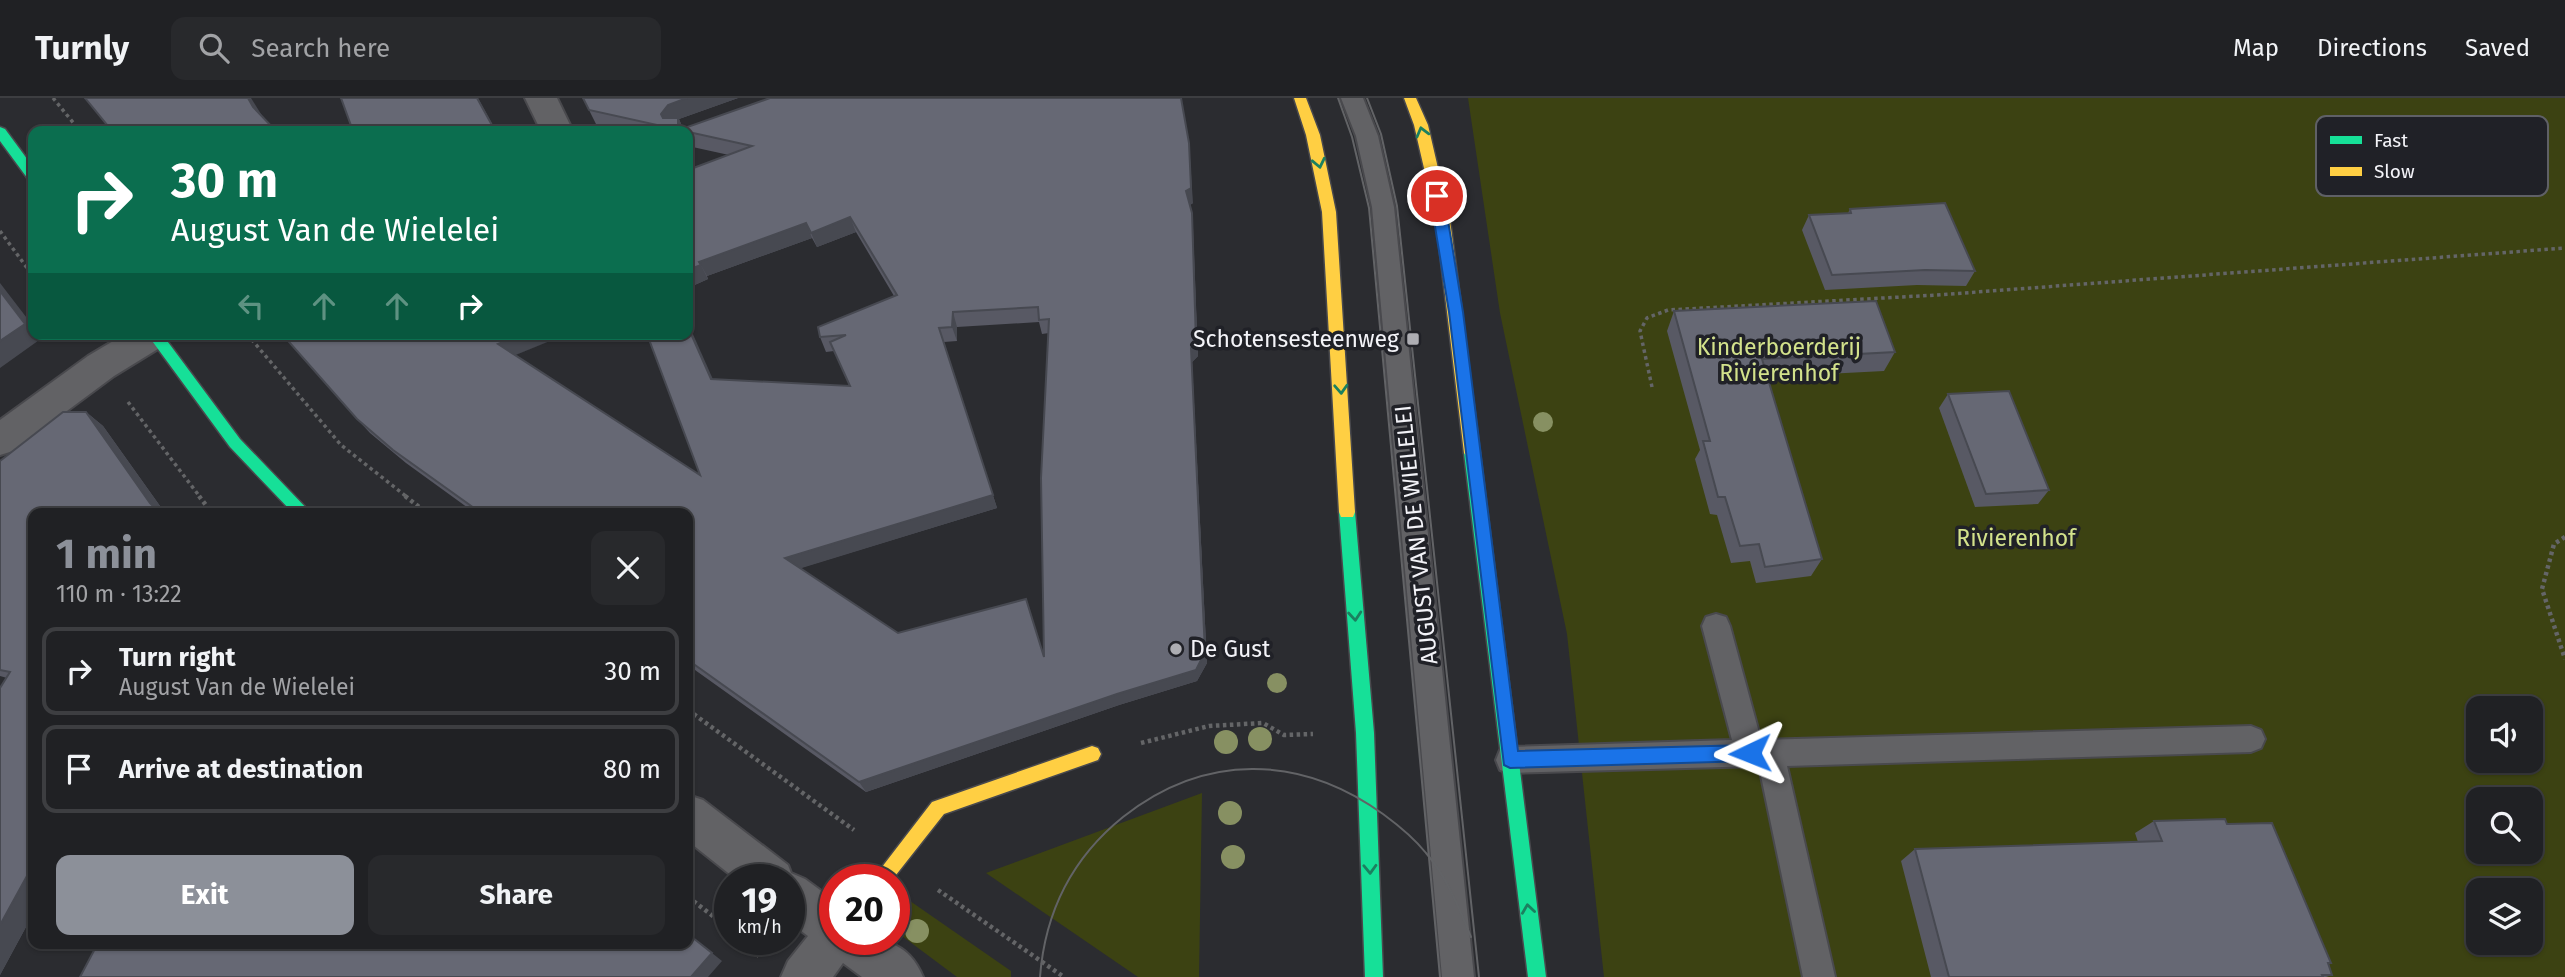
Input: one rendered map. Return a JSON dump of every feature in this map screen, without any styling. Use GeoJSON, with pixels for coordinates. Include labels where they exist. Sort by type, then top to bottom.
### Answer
{"type":"FeatureCollection","features":[{"type":"Feature","properties":{"kind":"main road"},"geometry":{"type":"LineString","coordinates":[[1300,98],[1313,135],[1329,212],[1349,542],[1365,733],[1374,977]]}},
{"type":"Feature","properties":{"kind":"main road"},"geometry":{"type":"LineString","coordinates":[[1410,98],[1421,125],[1443,220],[1537,977]]}},
{"type":"Feature","properties":{"kind":"main road"},"geometry":{"type":"LineString","coordinates":[[0,132],[28,169]]}},
{"type":"Feature","properties":{"kind":"main road"},"geometry":{"type":"LineString","coordinates":[[158,340],[235,443],[298,508]]}},
{"type":"Feature","properties":{"kind":"main road"},"geometry":{"type":"LineString","coordinates":[[894,864],[938,808],[1092,754]]}},
{"type":"Feature","properties":{"kind":"street"},"geometry":{"type":"LineString","coordinates":[[541,98],[555,126]]}},
{"type":"Feature","properties":{"kind":"street"},"geometry":{"type":"LineString","coordinates":[[0,440],[101,366],[144,340]]}},
{"type":"Feature","properties":{"kind":"street"},"geometry":{"type":"LineString","coordinates":[[693,819],[751,864]]}},
{"type":"Feature","properties":{"kind":"street"},"geometry":{"type":"LineString","coordinates":[[805,906],[819,917]]}},
{"type":"Feature","properties":{"kind":"street"},"geometry":{"type":"LineString","coordinates":[[804,977],[821,955]]}},
{"type":"Feature","properties":{"kind":"street"},"geometry":{"type":"LineString","coordinates":[[870,955],[900,977]]}},
{"type":"Feature","properties":{"kind":"lane","name":"AUGUST VAN DE WIELELEI"},"geometry":{"type":"LineString","coordinates":[[1352,98],[1367,136],[1383,207],[1458,977]]}},
{"type":"Feature","properties":{"kind":"lane"},"geometry":{"type":"LineString","coordinates":[[1716,626],[1760,753],[1819,977]]}},
{"type":"Feature","properties":{"kind":"lane"},"geometry":{"type":"LineString","coordinates":[[1510,760],[2251,739]]}},
{"type":"Feature","properties":{"kind":"path"},"geometry":{"type":"LineString","coordinates":[[53,98],[76,126]]}},
{"type":"Feature","properties":{"kind":"path"},"geometry":{"type":"LineString","coordinates":[[0,231],[28,269]]}},
{"type":"Feature","properties":{"kind":"path"},"geometry":{"type":"LineString","coordinates":[[1652,387],[1640,331],[1647,318],[1668,310],[1950,295],[2565,248]]}},
{"type":"Feature","properties":{"kind":"path"},"geometry":{"type":"LineString","coordinates":[[252,340],[341,445],[421,508]]}},
{"type":"Feature","properties":{"kind":"path"},"geometry":{"type":"LineString","coordinates":[[101,366],[208,508]]}},
{"type":"Feature","properties":{"kind":"path"},"geometry":{"type":"LineString","coordinates":[[2565,537],[2554,544],[2542,589],[2565,659]]}},
{"type":"Feature","properties":{"kind":"path"},"geometry":{"type":"LineString","coordinates":[[693,714],[896,861],[1064,977]]}},
{"type":"Feature","properties":{"kind":"path"},"geometry":{"type":"LineString","coordinates":[[693,901],[714,917]]}},
{"type":"Feature","properties":{"kind":"green space","name":"Rivierenhof"},"geometry":{"type":"Polygon","coordinates":[[[1468,98],[2565,98],[2565,977],[1604,977],[1567,634],[1500,313],[1468,98]]]}},
{"type":"Feature","properties":{"kind":"green space"},"geometry":{"type":"Polygon","coordinates":[[[1202,793],[1199,977],[1138,977],[986,873],[1202,793]]]}},
{"type":"Feature","properties":{"kind":"green space"},"geometry":{"type":"Polygon","coordinates":[[[910,901],[1011,971],[1011,977],[957,977],[910,942],[910,901]]]}},
{"type":"Feature","properties":{"kind":"building"},"geometry":{"type":"Polygon","coordinates":[[[85,98],[248,98],[271,126],[108,126],[85,98]]]}},
{"type":"Feature","properties":{"kind":"building"},"geometry":{"type":"Polygon","coordinates":[[[341,98],[477,98],[492,126],[351,126],[341,98]]]}},
{"type":"Feature","properties":{"kind":"building"},"geometry":{"type":"Polygon","coordinates":[[[583,98],[687,98],[668,105],[661,114],[663,118],[678,118],[678,126],[661,126],[589,110],[583,98]]]}},
{"type":"Feature","properties":{"kind":"building"},"geometry":{"type":"Polygon","coordinates":[[[770,98],[1181,98],[1189,143],[1191,188],[1186,191],[1192,213],[1196,342],[1191,348],[1205,652],[1196,670],[1117,694],[859,782],[693,664],[693,508],[474,508],[393,450],[357,419],[287,340],[508,340],[498,344],[700,475],[649,340],[693,338],[711,379],[850,386],[830,342],[846,335],[820,337],[818,327],[897,295],[850,217],[811,233],[806,223],[699,262],[701,265],[693,268],[693,168],[752,146],[693,133],[693,126],[691,126],[770,98]],[[1038,307],[953,312],[952,327],[939,328],[993,495],[785,558],[898,633],[1026,599],[1044,657],[1041,478],[1049,319],[1039,320],[1038,307]]]}},
{"type":"Feature","properties":{"kind":"building"},"geometry":{"type":"Polygon","coordinates":[[[1945,203],[1975,271],[1925,270],[1832,275],[1809,215],[1851,213],[1850,209],[1945,203]]]}},
{"type":"Feature","properties":{"kind":"building"},"geometry":{"type":"Polygon","coordinates":[[[0,291],[25,324],[0,341],[0,291]]]}},
{"type":"Feature","properties":{"kind":"building"},"geometry":{"type":"Polygon","coordinates":[[[1876,301],[1895,352],[1762,359],[1822,559],[1765,567],[1759,544],[1740,546],[1725,497],[1718,497],[1703,441],[1710,441],[1674,311],[1876,301]]]}},
{"type":"Feature","properties":{"kind":"building"},"geometry":{"type":"Polygon","coordinates":[[[2009,391],[2049,490],[1986,494],[1948,394],[2009,391]]]}},
{"type":"Feature","properties":{"kind":"building"},"geometry":{"type":"Polygon","coordinates":[[[63,412],[86,412],[155,508],[28,508],[28,874],[0,925],[0,688],[10,672],[0,670],[0,461],[63,412]]]}},
{"type":"Feature","properties":{"kind":"building"},"geometry":{"type":"Polygon","coordinates":[[[2225,819],[2227,824],[2272,823],[2331,963],[2328,963],[2332,975],[1949,977],[1915,849],[2162,841],[2154,821],[2225,819]]]}},
{"type":"Feature","properties":{"kind":"building"},"geometry":{"type":"Polygon","coordinates":[[[693,938],[712,953],[691,977],[80,977],[95,949],[693,949],[693,938]]]}},
{"type":"Feature","properties":{"kind":"tram line"},"geometry":{"type":"LineString","coordinates":[[1338,98],[1352,137],[1369,208],[1429,857]]}},
{"type":"Feature","properties":{"kind":"tram line"},"geometry":{"type":"LineString","coordinates":[[1367,98],[1381,134],[1397,206],[1479,977]]}},
{"type":"Feature","properties":{"kind":"tram line"},"geometry":{"type":"LineString","coordinates":[[1040,977],[1048,930],[1055,909],[1064,888],[1089,850],[1123,817],[1154,796],[1186,781],[1219,772],[1252,769],[1286,772],[1319,780],[1351,794],[1389,818],[1429,857]]}},
{"type":"Feature","properties":{"kind":"tram line"},"geometry":{"type":"LineString","coordinates":[[1429,857],[1452,893],[1471,937]]}},
{"type":"Feature","properties":{"kind":"tram line"},"geometry":{"type":"LineString","coordinates":[[1429,857],[1440,977]]}},
{"type":"Feature","properties":{"kind":"traffic: fast"},"geometry":{"type":"LineString","coordinates":[[0,132],[28,169]]}},
{"type":"Feature","properties":{"kind":"traffic: fast"},"geometry":{"type":"LineString","coordinates":[[158,340],[235,443],[298,508]]}},
{"type":"Feature","properties":{"kind":"traffic: fast"},"geometry":{"type":"LineString","coordinates":[[1472,453],[1537,977]]}},
{"type":"Feature","properties":{"kind":"traffic: fast"},"geometry":{"type":"LineString","coordinates":[[1347,512],[1365,733],[1374,977]]}},
{"type":"Feature","properties":{"kind":"traffic: slow"},"geometry":{"type":"LineString","coordinates":[[1300,98],[1313,135],[1329,212],[1347,512]]}},
{"type":"Feature","properties":{"kind":"traffic: slow"},"geometry":{"type":"LineString","coordinates":[[1410,98],[1421,125],[1443,220],[1472,453]]}},
{"type":"Feature","properties":{"kind":"traffic: slow"},"geometry":{"type":"LineString","coordinates":[[894,864],[938,808],[1092,754]]}},
{"type":"Feature","properties":{"kind":"place","name":"Schotensesteenweg"},"geometry":{"type":"Point","coordinates":[1413,339]}},
{"type":"Feature","properties":{"kind":"place","name":"De Gust"},"geometry":{"type":"Point","coordinates":[1176,649]}},
{"type":"Feature","properties":{"kind":"route"},"geometry":{"type":"LineString","coordinates":[[1437,196],[1456,312],[1510,760],[1750,753]]}},
{"type":"Feature","properties":{"kind":"park label","name":"Kinderboerderij Rivierenhof"},"geometry":{"type":"Point","coordinates":[1779,360]}}]}
